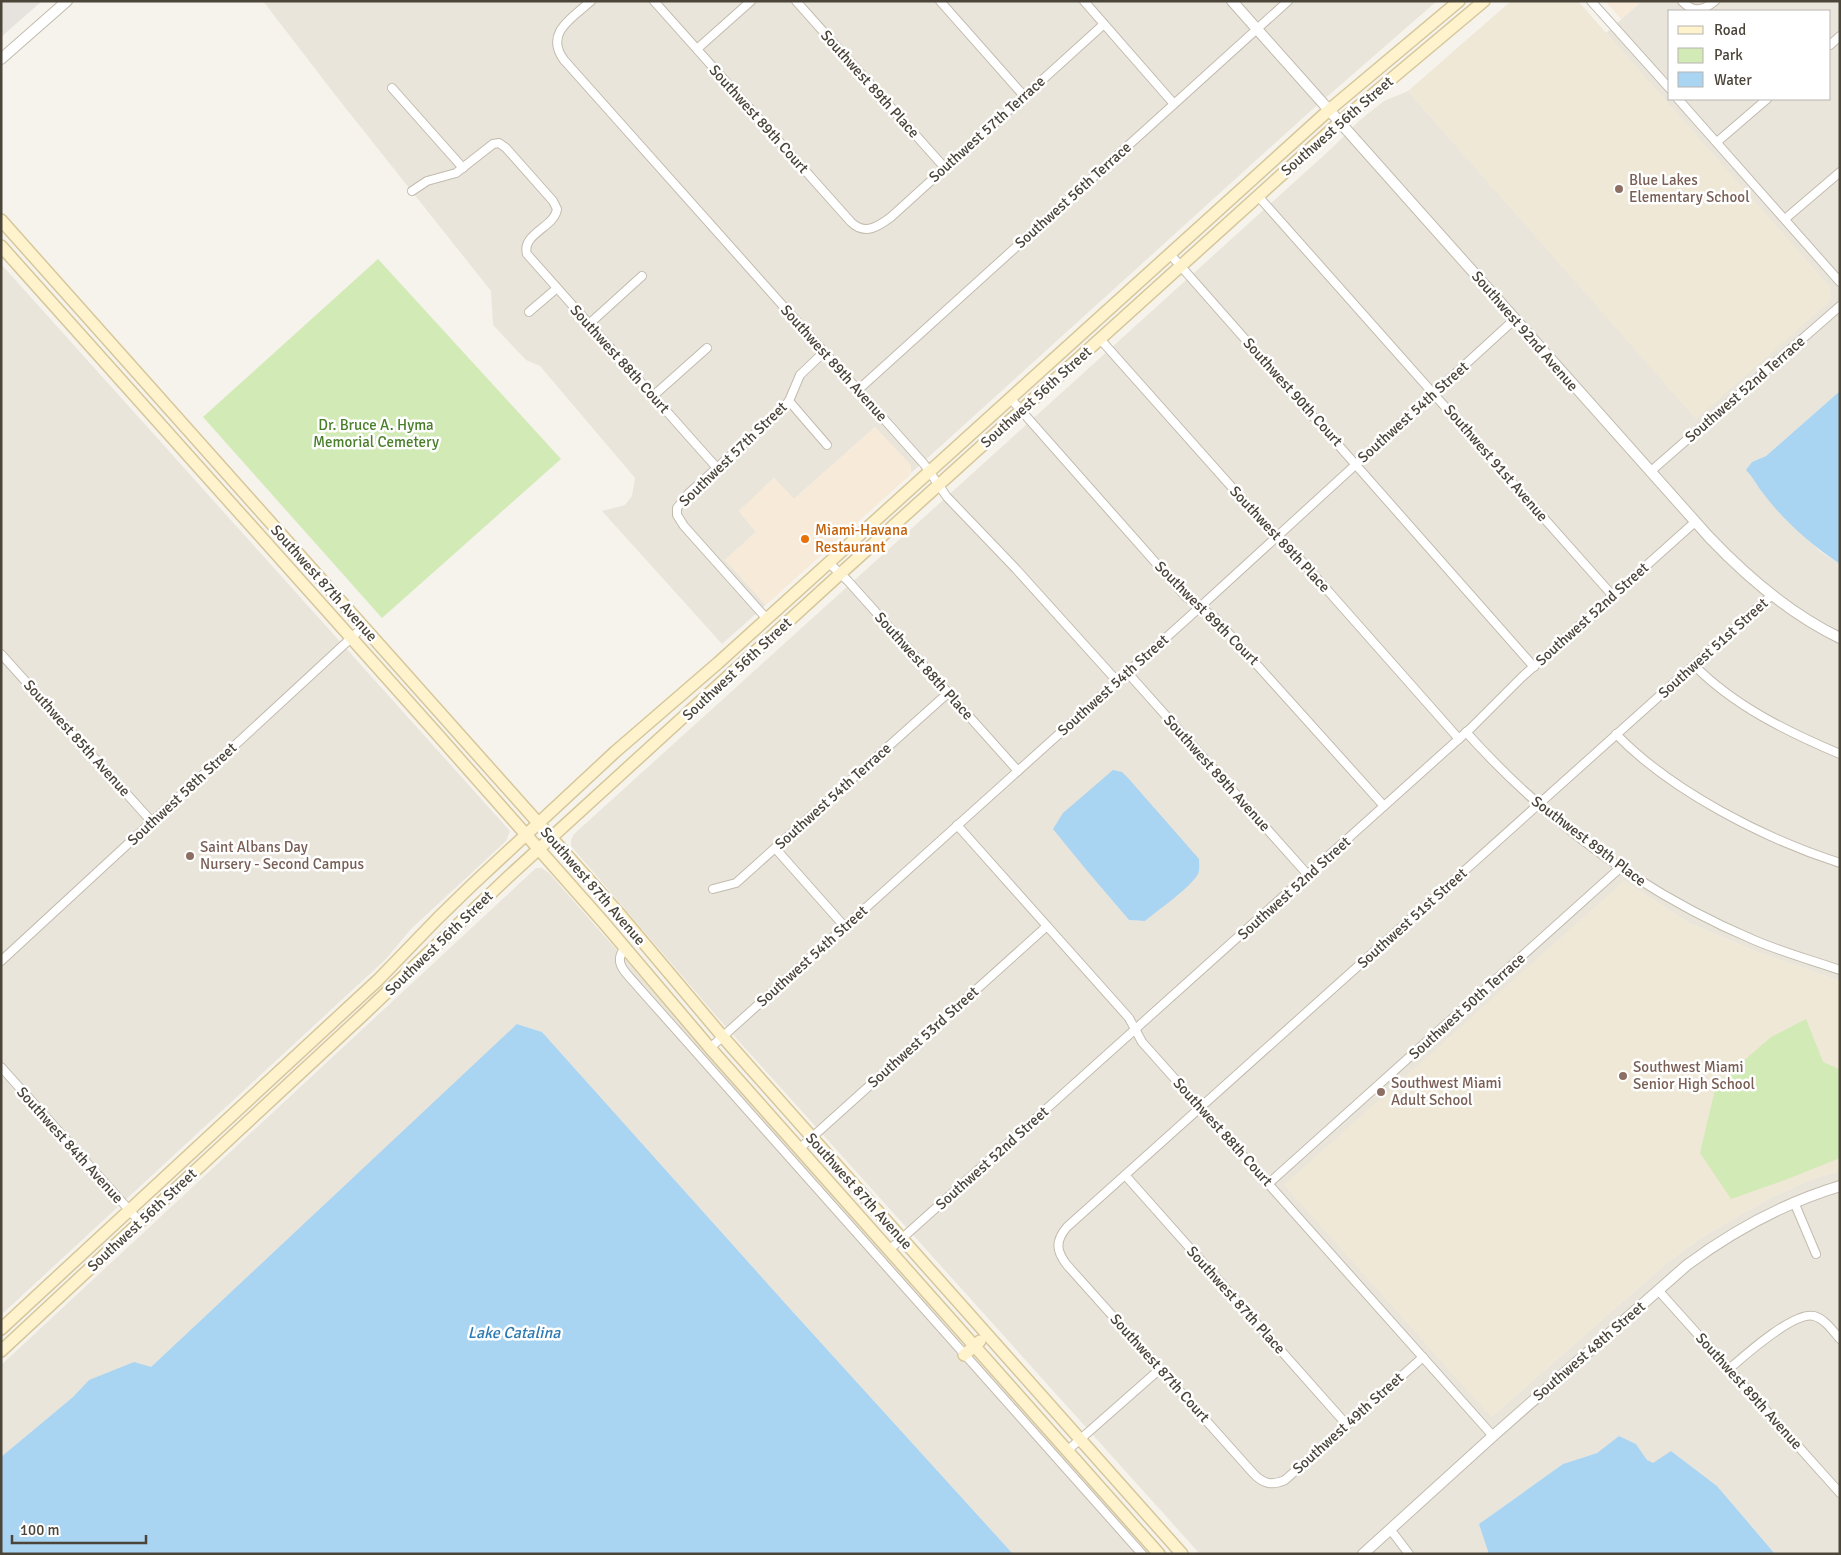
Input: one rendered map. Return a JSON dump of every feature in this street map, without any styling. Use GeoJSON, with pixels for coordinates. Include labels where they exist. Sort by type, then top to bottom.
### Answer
{"type":"FeatureCollection","features":[{"type":"Feature","properties":{"kind":"main road","name":"Southwest 56th Street"},"geometry":{"type":"LineString","coordinates":[[1,1329],[395,964],[438,918],[621,747],[767,619],[1329,110],[1459,1]]}},
{"type":"Feature","properties":{"kind":"main road","name":"Southwest 56th Street"},"geometry":{"type":"LineString","coordinates":[[1,1351],[539,849],[840,574],[1340,122],[1484,1]]}},
{"type":"Feature","properties":{"kind":"main road","name":"Southwest 87th Avenue"},"geometry":{"type":"LineString","coordinates":[[1,220],[551,838],[722,1037],[1182,1554]]}},
{"type":"Feature","properties":{"kind":"main road","name":"Southwest 87th Avenue"},"geometry":{"type":"LineString","coordinates":[[1,246],[539,849],[710,1048],[1159,1554]]}},
{"type":"Feature","properties":{"kind":"main road"},"geometry":{"type":"LineString","coordinates":[[14,261],[27,249]]}},
{"type":"Feature","properties":{"kind":"main road"},"geometry":{"type":"LineString","coordinates":[[114,372],[127,361]]}},
{"type":"Feature","properties":{"kind":"main road"},"geometry":{"type":"LineString","coordinates":[[170,435],[182,424]]}},
{"type":"Feature","properties":{"kind":"main road"},"geometry":{"type":"LineString","coordinates":[[198,466],[210,455]]}},
{"type":"Feature","properties":{"kind":"main road"},"geometry":{"type":"LineString","coordinates":[[259,535],[271,524]]}},
{"type":"Feature","properties":{"kind":"main road"},"geometry":{"type":"LineString","coordinates":[[625,948],[632,945],[640,946],[650,952]]}},
{"type":"Feature","properties":{"kind":"main road"},"geometry":{"type":"LineString","coordinates":[[295,1056],[306,1068]]}},
{"type":"Feature","properties":{"kind":"main road"},"geometry":{"type":"LineString","coordinates":[[964,1354],[987,1335]]}},
{"type":"Feature","properties":{"kind":"street"},"geometry":{"type":"LineString","coordinates":[[1,59],[67,1]]}},
{"type":"Feature","properties":{"kind":"street","name":"Southwest 89th Avenue"},"geometry":{"type":"LineString","coordinates":[[591,1],[561,30],[556,42],[558,51],[567,63],[929,471],[947,497],[1022,575],[1117,681]]}},
{"type":"Feature","properties":{"kind":"street","name":"Southwest 89th Court"},"geometry":{"type":"LineString","coordinates":[[654,1],[851,222],[856,227],[868,229]]}},
{"type":"Feature","properties":{"kind":"street"},"geometry":{"type":"LineString","coordinates":[[697,49],[751,1]]}},
{"type":"Feature","properties":{"kind":"street","name":"Southwest 89th Place"},"geometry":{"type":"LineString","coordinates":[[796,1],[945,168]]}},
{"type":"Feature","properties":{"kind":"street"},"geometry":{"type":"LineString","coordinates":[[940,1],[1024,96]]}},
{"type":"Feature","properties":{"kind":"street"},"geometry":{"type":"LineString","coordinates":[[1084,1],[1174,104]]}},
{"type":"Feature","properties":{"kind":"street","name":"Southwest 92nd Avenue"},"geometry":{"type":"LineString","coordinates":[[1232,1],[1650,472],[1729,558],[1772,595],[1804,618],[1840,638]]}},
{"type":"Feature","properties":{"kind":"street","name":"Southwest 56th Terrace"},"geometry":{"type":"LineString","coordinates":[[858,390],[1288,1]]}},
{"type":"Feature","properties":{"kind":"street"},"geometry":{"type":"LineString","coordinates":[[1591,1],[1668,87]]}},
{"type":"Feature","properties":{"kind":"street"},"geometry":{"type":"LineString","coordinates":[[1682,1],[1690,8],[1699,10],[1715,1]]}},
{"type":"Feature","properties":{"kind":"street","name":"Southwest 57th Terrace"},"geometry":{"type":"LineString","coordinates":[[868,229],[882,224],[1104,24]]}},
{"type":"Feature","properties":{"kind":"street"},"geometry":{"type":"LineString","coordinates":[[392,88],[463,168],[450,175],[427,181],[412,191]]}},
{"type":"Feature","properties":{"kind":"street"},"geometry":{"type":"LineString","coordinates":[[1679,100],[1840,282]]}},
{"type":"Feature","properties":{"kind":"street"},"geometry":{"type":"LineString","coordinates":[[1717,142],[1766,100]]}},
{"type":"Feature","properties":{"kind":"street","name":"Southwest 88th Court"},"geometry":{"type":"LineString","coordinates":[[463,168],[486,148],[499,143],[506,148],[553,200],[557,212],[552,220],[531,239],[526,249],[532,261],[716,468]]}},
{"type":"Feature","properties":{"kind":"street"},"geometry":{"type":"LineString","coordinates":[[1785,219],[1840,172]]}},
{"type":"Feature","properties":{"kind":"street","name":"Southwest 91st Avenue"},"geometry":{"type":"LineString","coordinates":[[1258,196],[1613,596]]}},
{"type":"Feature","properties":{"kind":"street","name":"Southwest 90th Court"},"geometry":{"type":"LineString","coordinates":[[1170,254],[1534,667]]}},
{"type":"Feature","properties":{"kind":"street"},"geometry":{"type":"LineString","coordinates":[[588,324],[642,276]]}},
{"type":"Feature","properties":{"kind":"street"},"geometry":{"type":"LineString","coordinates":[[529,312],[557,288]]}},
{"type":"Feature","properties":{"kind":"street","name":"Southwest 52nd Terrace"},"geometry":{"type":"LineString","coordinates":[[1650,472],[1840,306]]}},
{"type":"Feature","properties":{"kind":"street","name":"Southwest 54th Street"},"geometry":{"type":"LineString","coordinates":[[710,1048],[1515,320]]}},
{"type":"Feature","properties":{"kind":"street","name":"Southwest 89th Place"},"geometry":{"type":"LineString","coordinates":[[1100,339],[1459,739]]}},
{"type":"Feature","properties":{"kind":"street"},"geometry":{"type":"LineString","coordinates":[[653,396],[707,348]]}},
{"type":"Feature","properties":{"kind":"street","name":"Southwest 57th Street"},"geometry":{"type":"LineString","coordinates":[[767,619],[684,526],[677,515],[676,508],[688,494],[780,411],[789,401],[800,375],[824,352]]}},
{"type":"Feature","properties":{"kind":"street","name":"Southwest 89th Court"},"geometry":{"type":"LineString","coordinates":[[1010,398],[1186,597],[1220,623],[1384,806]]}},
{"type":"Feature","properties":{"kind":"street"},"geometry":{"type":"LineString","coordinates":[[789,401],[828,445]]}},
{"type":"Feature","properties":{"kind":"street","name":"Southwest 52nd Street"},"geometry":{"type":"LineString","coordinates":[[889,1250],[1459,739],[1534,667],[1695,522]]}},
{"type":"Feature","properties":{"kind":"street","name":"Southwest 88th Place"},"geometry":{"type":"LineString","coordinates":[[829,562],[1018,771]]}},
{"type":"Feature","properties":{"kind":"street","name":"Southwest 51st Street"},"geometry":{"type":"LineString","coordinates":[[1057,1245],[1059,1238],[1067,1227],[1772,595]]}},
{"type":"Feature","properties":{"kind":"street","name":"Southwest 58th Street"},"geometry":{"type":"LineString","coordinates":[[1,961],[364,627]]}},
{"type":"Feature","properties":{"kind":"street","name":"Southwest 85th Avenue"},"geometry":{"type":"LineString","coordinates":[[1,654],[152,822]]}},
{"type":"Feature","properties":{"kind":"street"},"geometry":{"type":"LineString","coordinates":[[1694,665],[1714,685],[1768,720],[1840,754]]}},
{"type":"Feature","properties":{"kind":"street","name":"Southwest 89th Avenue"},"geometry":{"type":"LineString","coordinates":[[1127,672],[1308,875]]}},
{"type":"Feature","properties":{"kind":"street","name":"Southwest 54th Terrace"},"geometry":{"type":"LineString","coordinates":[[714,889],[736,883],[948,693]]}},
{"type":"Feature","properties":{"kind":"street","name":"Southwest 89th Place"},"geometry":{"type":"LineString","coordinates":[[1466,732],[1489,758],[1539,804],[1620,868],[1654,889],[1737,932],[1789,954],[1840,970]]}},
{"type":"Feature","properties":{"kind":"street"},"geometry":{"type":"LineString","coordinates":[[1616,734],[1644,759],[1713,806],[1780,840],[1840,863]]}},
{"type":"Feature","properties":{"kind":"street","name":"Southwest 88th Court"},"geometry":{"type":"LineString","coordinates":[[957,825],[1129,1018],[1142,1042],[1493,1436]]}},
{"type":"Feature","properties":{"kind":"street"},"geometry":{"type":"LineString","coordinates":[[775,848],[845,927]]}},
{"type":"Feature","properties":{"kind":"street","name":"Southwest 50th Terrace"},"geometry":{"type":"LineString","coordinates":[[1268,1184],[1620,868]]}},
{"type":"Feature","properties":{"kind":"street","name":"Southwest 53rd Street"},"geometry":{"type":"LineString","coordinates":[[799,1149],[1047,926]]}},
{"type":"Feature","properties":{"kind":"street","name":"Southwest 87th Avenue"},"geometry":{"type":"LineString","coordinates":[[625,948],[618,959],[622,968],[1142,1554]]}},
{"type":"Feature","properties":{"kind":"street","name":"Southwest 84th Avenue"},"geometry":{"type":"LineString","coordinates":[[1,1067],[140,1222]]}},
{"type":"Feature","properties":{"kind":"street","name":"Southwest 87th Place"},"geometry":{"type":"LineString","coordinates":[[1125,1175],[1347,1425]]}},
{"type":"Feature","properties":{"kind":"street","name":"Southwest 48th Street"},"geometry":{"type":"LineString","coordinates":[[1363,1554],[1493,1436],[1687,1265],[1754,1221],[1794,1202],[1840,1186]]}},
{"type":"Feature","properties":{"kind":"street"},"geometry":{"type":"LineString","coordinates":[[1794,1202],[1816,1254]]}},
{"type":"Feature","properties":{"kind":"street","name":"Southwest 87th Court"},"geometry":{"type":"LineString","coordinates":[[1057,1245],[1067,1265],[1253,1474],[1264,1482],[1271,1484]]}},
{"type":"Feature","properties":{"kind":"street","name":"Southwest 89th Avenue"},"geometry":{"type":"LineString","coordinates":[[1658,1290],[1840,1493]]}},
{"type":"Feature","properties":{"kind":"street"},"geometry":{"type":"LineString","coordinates":[[1729,1368],[1783,1327],[1808,1315],[1823,1321],[1840,1339]]}},
{"type":"Feature","properties":{"kind":"street","name":"Southwest 49th Street"},"geometry":{"type":"LineString","coordinates":[[1271,1484],[1285,1480],[1423,1357]]}},
{"type":"Feature","properties":{"kind":"street"},"geometry":{"type":"LineString","coordinates":[[1068,1450],[1160,1369]]}},
{"type":"Feature","properties":{"kind":"street"},"geometry":{"type":"LineString","coordinates":[[1390,1528],[1409,1554]]}},
{"type":"Feature","properties":{"kind":"shaded area"},"geometry":{"type":"Polygon","coordinates":[[[1,1],[42,1],[1,37],[1,1]]]}},
{"type":"Feature","properties":{"kind":"shaded area"},"geometry":{"type":"Polygon","coordinates":[[[263,1],[1437,1],[1306,115],[911,473],[911,469],[875,427],[794,499],[774,478],[739,511],[756,532],[725,560],[766,605],[722,644],[602,511],[625,505],[632,496],[635,478],[540,366],[526,360],[493,325],[491,291],[263,1]]]}},
{"type":"Feature","properties":{"kind":"shaded area","name":"Blue Lakes Elementary School"},"geometry":{"type":"Polygon","coordinates":[[[1511,1],[1578,1],[1830,287],[1831,297],[1829,302],[1696,419],[1408,91],[1511,1]]]}},
{"type":"Feature","properties":{"kind":"shaded area"},"geometry":{"type":"Polygon","coordinates":[[[1605,1],[1642,1],[1621,19],[1605,1]]]}},
{"type":"Feature","properties":{"kind":"shaded area"},"geometry":{"type":"Polygon","coordinates":[[[1642,1],[1840,1],[1840,391],[1766,456],[1752,462],[1754,477],[1762,492],[1791,524],[1821,552],[1840,564],[1840,981],[1757,952],[1689,923],[1624,881],[1491,1417],[1670,1260],[1707,1234],[1768,1199],[1814,1178],[1840,1171],[1840,1554],[1775,1554],[1717,1486],[1671,1451],[1653,1464],[1647,1460],[1636,1444],[1619,1436],[1597,1453],[1563,1464],[1490,1516],[1489,1554],[1200,1554],[718,1018],[571,846],[571,840],[574,834],[1332,148],[1360,120],[1384,101],[1408,91],[1696,418],[1829,287],[1606,33],[1642,1]],[[1054,829],[1129,920],[1145,921],[1185,888],[1054,829]]]}},
{"type":"Feature","properties":{"kind":"shaded area"},"geometry":{"type":"Polygon","coordinates":[[[1,264],[510,831],[506,841],[411,929],[386,959],[1,1315],[1,264]]]}},
{"type":"Feature","properties":{"kind":"shaded area"},"geometry":{"type":"Polygon","coordinates":[[[875,427],[911,465],[910,475],[766,605],[725,560],[756,532],[739,511],[774,478],[794,499],[875,427]]]}},
{"type":"Feature","properties":{"kind":"shaded area"},"geometry":{"type":"Polygon","coordinates":[[[536,868],[542,868],[549,873],[959,1340],[1151,1554],[1013,1554],[542,1032],[518,1024],[151,1367],[89,1380],[73,1397],[1,1457],[1,1365],[536,868]]]}},
{"type":"Feature","properties":{"kind":"shaded area","name":"Southwest Miami Senior High School"},"geometry":{"type":"Polygon","coordinates":[[[1624,881],[1689,923],[1757,952],[1840,981],[1840,1171],[1814,1178],[1768,1199],[1707,1234],[1670,1260],[1491,1417],[1284,1185],[1624,881]]]}},
{"type":"Feature","properties":{"kind":"green space","name":"Dr. Bruce A. Hyma Memorial Cemetery"},"geometry":{"type":"Polygon","coordinates":[[[378,259],[561,459],[382,618],[203,417],[378,259]]]}},
{"type":"Feature","properties":{"kind":"green space"},"geometry":{"type":"Polygon","coordinates":[[[1806,1019],[1823,1062],[1839,1069],[1840,1072],[1840,1158],[1731,1199],[1700,1153],[1716,1085],[1771,1037],[1806,1019]]]}},
{"type":"Feature","properties":{"kind":"water"},"geometry":{"type":"Polygon","coordinates":[[[1840,391],[1840,564],[1819,549],[1788,522],[1746,470],[1752,462],[1766,456],[1840,391]]]}},
{"type":"Feature","properties":{"kind":"water"},"geometry":{"type":"Polygon","coordinates":[[[1113,770],[1122,772],[1128,778],[1199,859],[1199,872],[1194,879],[1145,921],[1129,920],[1053,829],[1063,813],[1113,770]]]}},
{"type":"Feature","properties":{"kind":"water","name":"Lake Catalina"},"geometry":{"type":"Polygon","coordinates":[[[517,1024],[542,1032],[1013,1554],[1,1554],[1,1457],[73,1397],[89,1380],[134,1362],[151,1367],[517,1024]]]}},
{"type":"Feature","properties":{"kind":"water"},"geometry":{"type":"Polygon","coordinates":[[[1619,1436],[1636,1444],[1647,1460],[1653,1463],[1671,1451],[1717,1486],[1775,1554],[1489,1554],[1479,1524],[1563,1464],[1597,1453],[1619,1436]]]}},
{"type":"Feature","properties":{"kind":"place","name":"Blue Lakes Elementary School"},"geometry":{"type":"Point","coordinates":[1619,189]}},
{"type":"Feature","properties":{"kind":"place","name":"Miami-Havana Restaurant"},"geometry":{"type":"Point","coordinates":[805,539]}},
{"type":"Feature","properties":{"kind":"place","name":"Saint Albans Day Nursery - Second Campus"},"geometry":{"type":"Point","coordinates":[190,856]}},
{"type":"Feature","properties":{"kind":"place","name":"Southwest Miami Senior High School"},"geometry":{"type":"Point","coordinates":[1623,1076]}},
{"type":"Feature","properties":{"kind":"place","name":"Southwest Miami Adult School"},"geometry":{"type":"Point","coordinates":[1381,1092]}}]}
